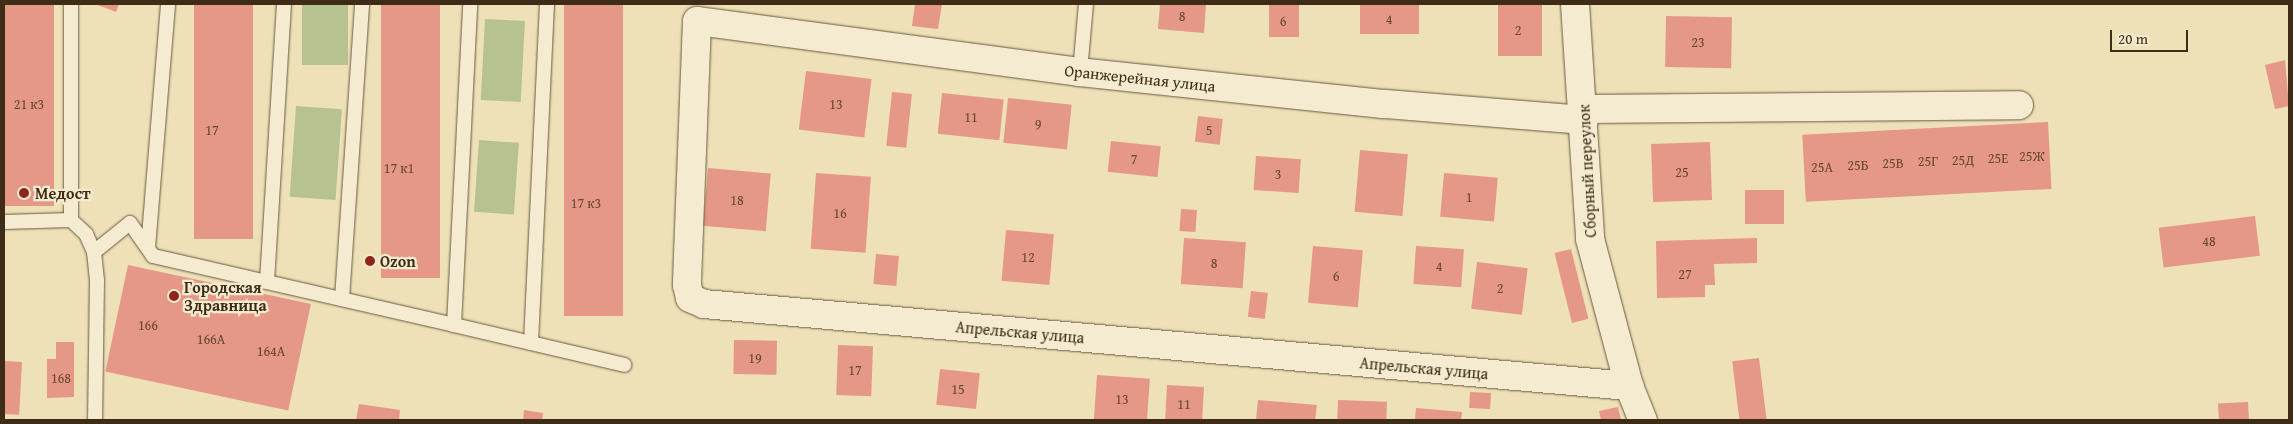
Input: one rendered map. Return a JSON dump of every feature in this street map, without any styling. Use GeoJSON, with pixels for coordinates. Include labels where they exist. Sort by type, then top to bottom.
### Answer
{"type":"FeatureCollection","features":[{"type":"Feature","properties":{"kind":"street","name":"Сборный переулок"},"geometry":{"type":"LineString","coordinates":[[1575,4],[1584,115],[1590,239],[1628,386],[1643,420]]}},
{"type":"Feature","properties":{"kind":"street","name":"Оранжерейная улица"},"geometry":{"type":"LineString","coordinates":[[696,12],[1080,72],[1383,104],[1584,115],[2019,104]]}},
{"type":"Feature","properties":{"kind":"street","name":"Апрельская улица"},"geometry":{"type":"LineString","coordinates":[[696,12],[687,285],[690,298],[704,304],[1628,386]]}},
{"type":"Feature","properties":{"kind":"lane"},"geometry":{"type":"LineString","coordinates":[[71,4],[71,220]]}},
{"type":"Feature","properties":{"kind":"lane"},"geometry":{"type":"LineString","coordinates":[[148,248],[168,4]]}},
{"type":"Feature","properties":{"kind":"lane"},"geometry":{"type":"LineString","coordinates":[[267,282],[284,4]]}},
{"type":"Feature","properties":{"kind":"lane"},"geometry":{"type":"LineString","coordinates":[[342,299],[362,4]]}},
{"type":"Feature","properties":{"kind":"lane"},"geometry":{"type":"LineString","coordinates":[[454,325],[470,4]]}},
{"type":"Feature","properties":{"kind":"lane"},"geometry":{"type":"LineString","coordinates":[[531,343],[547,4]]}},
{"type":"Feature","properties":{"kind":"lane"},"geometry":{"type":"LineString","coordinates":[[1080,72],[1086,4]]}},
{"type":"Feature","properties":{"kind":"lane"},"geometry":{"type":"LineString","coordinates":[[4,222],[71,220],[86,234],[94,252],[95,420]]}},
{"type":"Feature","properties":{"kind":"lane"},"geometry":{"type":"LineString","coordinates":[[94,252],[130,223],[153,256],[624,365]]}},
{"type":"Feature","properties":{"kind":"green space"},"geometry":{"type":"Polygon","coordinates":[[[302,4],[348,4],[348,65],[302,65],[302,4]]]}},
{"type":"Feature","properties":{"kind":"green space"},"geometry":{"type":"Polygon","coordinates":[[[485,19],[525,21],[521,102],[481,100],[485,19]]]}},
{"type":"Feature","properties":{"kind":"green space"},"geometry":{"type":"Polygon","coordinates":[[[296,106],[342,109],[336,200],[290,197],[296,106]]]}},
{"type":"Feature","properties":{"kind":"green space"},"geometry":{"type":"Polygon","coordinates":[[[479,140],[519,143],[514,215],[474,212],[479,140]]]}},
{"type":"Feature","properties":{"kind":"building"},"geometry":{"type":"Polygon","coordinates":[[[4,4],[54,4],[54,206],[4,206],[4,4]]]}},
{"type":"Feature","properties":{"kind":"building"},"geometry":{"type":"Polygon","coordinates":[[[95,4],[119,4],[116,12],[95,4]]]}},
{"type":"Feature","properties":{"kind":"building"},"geometry":{"type":"Polygon","coordinates":[[[194,4],[253,4],[253,239],[194,239],[194,4]]]}},
{"type":"Feature","properties":{"kind":"building"},"geometry":{"type":"Polygon","coordinates":[[[381,4],[440,4],[440,278],[381,278],[381,4]]]}},
{"type":"Feature","properties":{"kind":"building"},"geometry":{"type":"Polygon","coordinates":[[[564,4],[623,4],[623,316],[564,316],[564,4]]]}},
{"type":"Feature","properties":{"kind":"building"},"geometry":{"type":"Polygon","coordinates":[[[915,4],[942,4],[938,29],[912,26],[915,4]]]}},
{"type":"Feature","properties":{"kind":"building"},"geometry":{"type":"Polygon","coordinates":[[[1160,4],[1206,4],[1204,33],[1158,29],[1160,4]]]}},
{"type":"Feature","properties":{"kind":"building"},"geometry":{"type":"Polygon","coordinates":[[[1269,4],[1299,4],[1299,37],[1269,37],[1269,4]]]}},
{"type":"Feature","properties":{"kind":"building"},"geometry":{"type":"Polygon","coordinates":[[[1360,4],[1419,4],[1419,34],[1360,34],[1360,4]]]}},
{"type":"Feature","properties":{"kind":"building"},"geometry":{"type":"Polygon","coordinates":[[[1498,4],[1542,4],[1542,56],[1498,56],[1498,4]]]}},
{"type":"Feature","properties":{"kind":"building"},"geometry":{"type":"Polygon","coordinates":[[[1666,16],[1732,17],[1731,68],[1665,67],[1666,16]]]}},
{"type":"Feature","properties":{"kind":"building"},"geometry":{"type":"Polygon","coordinates":[[[2285,60],[2289,106],[2275,109],[2265,65],[2285,60]]]}},
{"type":"Feature","properties":{"kind":"building"},"geometry":{"type":"Polygon","coordinates":[[[806,71],[872,79],[864,138],[799,130],[806,71]]]}},
{"type":"Feature","properties":{"kind":"building"},"geometry":{"type":"Polygon","coordinates":[[[892,92],[912,94],[906,148],[886,146],[892,92]]]}},
{"type":"Feature","properties":{"kind":"building"},"geometry":{"type":"Polygon","coordinates":[[[942,93],[1004,99],[999,140],[938,134],[942,93]]]}},
{"type":"Feature","properties":{"kind":"building"},"geometry":{"type":"Polygon","coordinates":[[[1008,98],[1072,105],[1067,149],[1003,143],[1008,98]]]}},
{"type":"Feature","properties":{"kind":"building"},"geometry":{"type":"Polygon","coordinates":[[[1198,116],[1223,119],[1220,145],[1195,142],[1198,116]]]}},
{"type":"Feature","properties":{"kind":"building"},"geometry":{"type":"Polygon","coordinates":[[[2048,122],[2052,189],[1806,202],[1802,135],[2048,122]]]}},
{"type":"Feature","properties":{"kind":"building"},"geometry":{"type":"Polygon","coordinates":[[[1111,141],[1161,146],[1157,177],[1108,172],[1111,141]]]}},
{"type":"Feature","properties":{"kind":"building"},"geometry":{"type":"Polygon","coordinates":[[[1710,142],[1712,200],[1653,202],[1651,144],[1710,142]]]}},
{"type":"Feature","properties":{"kind":"building"},"geometry":{"type":"Polygon","coordinates":[[[1360,150],[1408,154],[1402,216],[1355,212],[1360,150]]]}},
{"type":"Feature","properties":{"kind":"building"},"geometry":{"type":"Polygon","coordinates":[[[1256,156],[1301,159],[1299,193],[1254,190],[1256,156]]]}},
{"type":"Feature","properties":{"kind":"building"},"geometry":{"type":"Polygon","coordinates":[[[708,168],[771,173],[766,231],[703,226],[708,168]]]}},
{"type":"Feature","properties":{"kind":"building"},"geometry":{"type":"Polygon","coordinates":[[[816,173],[871,177],[866,253],[811,249],[816,173]]]}},
{"type":"Feature","properties":{"kind":"building"},"geometry":{"type":"Polygon","coordinates":[[[1444,173],[1498,178],[1494,222],[1440,217],[1444,173]]]}},
{"type":"Feature","properties":{"kind":"building"},"geometry":{"type":"Polygon","coordinates":[[[1745,190],[1784,190],[1784,224],[1745,224],[1745,190]]]}},
{"type":"Feature","properties":{"kind":"building"},"geometry":{"type":"Polygon","coordinates":[[[1181,209],[1197,210],[1195,232],[1179,231],[1181,209]]]}},
{"type":"Feature","properties":{"kind":"building"},"geometry":{"type":"Polygon","coordinates":[[[2255,216],[2260,256],[2164,268],[2159,228],[2255,216]]]}},
{"type":"Feature","properties":{"kind":"building"},"geometry":{"type":"Polygon","coordinates":[[[1006,230],[1054,234],[1049,285],[1002,281],[1006,230]]]}},
{"type":"Feature","properties":{"kind":"building"},"geometry":{"type":"Polygon","coordinates":[[[1184,238],[1246,242],[1243,288],[1181,284],[1184,238]]]}},
{"type":"Feature","properties":{"kind":"building"},"geometry":{"type":"Polygon","coordinates":[[[1757,238],[1757,263],[1714,264],[1715,285],[1705,285],[1705,297],[1657,298],[1656,241],[1757,238]]]}},
{"type":"Feature","properties":{"kind":"building"},"geometry":{"type":"Polygon","coordinates":[[[1313,246],[1363,250],[1358,307],[1308,303],[1313,246]]]}},
{"type":"Feature","properties":{"kind":"building"},"geometry":{"type":"Polygon","coordinates":[[[1416,246],[1464,249],[1461,287],[1413,284],[1416,246]]]}},
{"type":"Feature","properties":{"kind":"building"},"geometry":{"type":"Polygon","coordinates":[[[1571,249],[1588,319],[1572,323],[1555,253],[1571,249]]]}},
{"type":"Feature","properties":{"kind":"building"},"geometry":{"type":"Polygon","coordinates":[[[876,254],[899,256],[896,286],[873,284],[876,254]]]}},
{"type":"Feature","properties":{"kind":"building"},"geometry":{"type":"Polygon","coordinates":[[[1477,262],[1528,268],[1522,315],[1471,309],[1477,262]]]}},
{"type":"Feature","properties":{"kind":"building"},"geometry":{"type":"Polygon","coordinates":[[[128,265],[311,304],[288,410],[105,372],[128,265]]]}},
{"type":"Feature","properties":{"kind":"building"},"geometry":{"type":"Polygon","coordinates":[[[1251,291],[1268,293],[1265,319],[1248,317],[1251,291]]]}},
{"type":"Feature","properties":{"kind":"building"},"geometry":{"type":"Polygon","coordinates":[[[734,340],[777,341],[776,375],[733,374],[734,340]]]}},
{"type":"Feature","properties":{"kind":"building"},"geometry":{"type":"Polygon","coordinates":[[[56,342],[74,342],[74,397],[47,398],[47,359],[56,359],[56,342]]]}},
{"type":"Feature","properties":{"kind":"building"},"geometry":{"type":"Polygon","coordinates":[[[838,345],[873,346],[871,396],[836,395],[838,345]]]}},
{"type":"Feature","properties":{"kind":"building"},"geometry":{"type":"Polygon","coordinates":[[[1759,358],[1767,420],[1739,420],[1732,361],[1759,358]]]}},
{"type":"Feature","properties":{"kind":"building"},"geometry":{"type":"Polygon","coordinates":[[[4,361],[22,362],[19,415],[4,414],[4,361]]]}},
{"type":"Feature","properties":{"kind":"building"},"geometry":{"type":"Polygon","coordinates":[[[940,369],[980,373],[976,409],[936,405],[940,369]]]}},
{"type":"Feature","properties":{"kind":"building"},"geometry":{"type":"Polygon","coordinates":[[[1097,375],[1150,379],[1147,420],[1094,420],[1097,375]]]}},
{"type":"Feature","properties":{"kind":"building"},"geometry":{"type":"Polygon","coordinates":[[[1167,385],[1204,387],[1202,420],[1165,420],[1167,385]]]}},
{"type":"Feature","properties":{"kind":"building"},"geometry":{"type":"Polygon","coordinates":[[[1470,392],[1491,393],[1490,409],[1469,408],[1470,392]]]}},
{"type":"Feature","properties":{"kind":"building"},"geometry":{"type":"Polygon","coordinates":[[[1258,400],[1317,405],[1315,420],[1256,420],[1258,400]]]}},
{"type":"Feature","properties":{"kind":"building"},"geometry":{"type":"Polygon","coordinates":[[[1338,400],[1387,402],[1386,420],[1337,420],[1338,400]]]}},
{"type":"Feature","properties":{"kind":"building"},"geometry":{"type":"Polygon","coordinates":[[[2248,402],[2249,420],[2219,420],[2218,404],[2248,402]]]}},
{"type":"Feature","properties":{"kind":"building"},"geometry":{"type":"Polygon","coordinates":[[[359,404],[400,410],[399,420],[356,420],[359,404]]]}},
{"type":"Feature","properties":{"kind":"building"},"geometry":{"type":"Polygon","coordinates":[[[1618,407],[1621,420],[1601,420],[1599,411],[1618,407]]]}},
{"type":"Feature","properties":{"kind":"building"},"geometry":{"type":"Polygon","coordinates":[[[1416,408],[1462,412],[1461,420],[1415,420],[1416,408]]]}},
{"type":"Feature","properties":{"kind":"building"},"geometry":{"type":"Polygon","coordinates":[[[524,410],[543,413],[542,420],[523,420],[524,410]]]}},
{"type":"Feature","properties":{"kind":"place","name":"Медост"},"geometry":{"type":"Point","coordinates":[24,193]}},
{"type":"Feature","properties":{"kind":"place","name":"Ozon"},"geometry":{"type":"Point","coordinates":[370,261]}},
{"type":"Feature","properties":{"kind":"place","name":"Городская Здравница"},"geometry":{"type":"Point","coordinates":[174,296]}}]}
